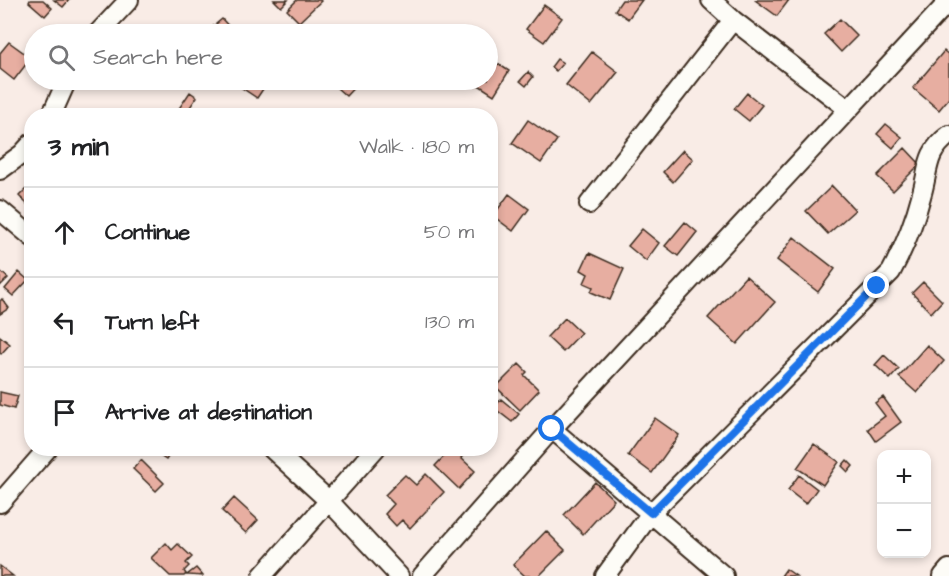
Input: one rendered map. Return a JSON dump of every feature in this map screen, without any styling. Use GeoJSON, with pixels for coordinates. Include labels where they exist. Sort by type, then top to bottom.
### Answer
{"type":"FeatureCollection","features":[{"type":"Feature","properties":{"kind":"street"},"geometry":{"type":"LineString","coordinates":[[106,24],[129,0]]}},
{"type":"Feature","properties":{"kind":"street"},"geometry":{"type":"LineString","coordinates":[[711,0],[848,109]]}},
{"type":"Feature","properties":{"kind":"street"},"geometry":{"type":"LineString","coordinates":[[422,576],[552,429],[949,1]]}},
{"type":"Feature","properties":{"kind":"street"},"geometry":{"type":"LineString","coordinates":[[589,204],[734,20]]}},
{"type":"Feature","properties":{"kind":"street"},"geometry":{"type":"LineString","coordinates":[[55,108],[63,90]]}},
{"type":"Feature","properties":{"kind":"street"},"geometry":{"type":"LineString","coordinates":[[605,576],[651,513],[891,272],[900,256],[922,193],[931,155],[938,143],[949,135]]}},
{"type":"Feature","properties":{"kind":"street"},"geometry":{"type":"LineString","coordinates":[[0,170],[24,152]]}},
{"type":"Feature","properties":{"kind":"street"},"geometry":{"type":"LineString","coordinates":[[0,210],[24,230]]}},
{"type":"Feature","properties":{"kind":"street"},"geometry":{"type":"LineString","coordinates":[[552,429],[724,576]]}},
{"type":"Feature","properties":{"kind":"street"},"geometry":{"type":"LineString","coordinates":[[0,503],[41,456]]}},
{"type":"Feature","properties":{"kind":"street"},"geometry":{"type":"LineString","coordinates":[[280,456],[328,500],[399,576]]}},
{"type":"Feature","properties":{"kind":"street"},"geometry":{"type":"LineString","coordinates":[[262,576],[369,456]]}},
{"type":"Feature","properties":{"kind":"street"},"geometry":{"type":"LineString","coordinates":[[943,576],[949,569]]}},
{"type":"Feature","properties":{"kind":"building"},"geometry":{"type":"Polygon","coordinates":[[[30,0],[43,0],[52,8],[45,16],[29,2],[30,0]]]}},
{"type":"Feature","properties":{"kind":"building"},"geometry":{"type":"Polygon","coordinates":[[[54,0],[69,0],[63,7],[54,0]]]}},
{"type":"Feature","properties":{"kind":"building"},"geometry":{"type":"Polygon","coordinates":[[[274,0],[288,0],[281,7],[274,0]]]}},
{"type":"Feature","properties":{"kind":"building"},"geometry":{"type":"Polygon","coordinates":[[[297,0],[321,1],[299,22],[287,10],[297,0]]]}},
{"type":"Feature","properties":{"kind":"building"},"geometry":{"type":"Polygon","coordinates":[[[622,0],[642,0],[628,19],[615,10],[622,0]]]}},
{"type":"Feature","properties":{"kind":"building"},"geometry":{"type":"Polygon","coordinates":[[[755,0],[789,0],[777,16],[755,0]]]}},
{"type":"Feature","properties":{"kind":"building"},"geometry":{"type":"Polygon","coordinates":[[[544,5],[562,18],[544,42],[526,29],[544,5]]]}},
{"type":"Feature","properties":{"kind":"building"},"geometry":{"type":"Polygon","coordinates":[[[222,19],[227,24],[216,24],[222,19]]]}},
{"type":"Feature","properties":{"kind":"building"},"geometry":{"type":"Polygon","coordinates":[[[840,19],[857,36],[841,52],[824,34],[840,19]]]}},
{"type":"Feature","properties":{"kind":"building"},"geometry":{"type":"Polygon","coordinates":[[[9,42],[24,53],[24,67],[14,80],[0,69],[0,53],[9,42]]]}},
{"type":"Feature","properties":{"kind":"building"},"geometry":{"type":"Polygon","coordinates":[[[944,51],[949,55],[949,98],[939,110],[913,88],[944,51]]]}},
{"type":"Feature","properties":{"kind":"building"},"geometry":{"type":"Polygon","coordinates":[[[592,52],[618,72],[591,105],[566,85],[592,52]]]}},
{"type":"Feature","properties":{"kind":"building"},"geometry":{"type":"Polygon","coordinates":[[[557,59],[563,63],[556,71],[551,67],[557,59]]]}},
{"type":"Feature","properties":{"kind":"building"},"geometry":{"type":"Polygon","coordinates":[[[498,64],[509,71],[498,89],[498,64]]]}},
{"type":"Feature","properties":{"kind":"building"},"geometry":{"type":"Polygon","coordinates":[[[528,72],[533,77],[526,86],[520,81],[528,72]]]}},
{"type":"Feature","properties":{"kind":"building"},"geometry":{"type":"Polygon","coordinates":[[[245,90],[262,90],[257,98],[245,90]]]}},
{"type":"Feature","properties":{"kind":"building"},"geometry":{"type":"Polygon","coordinates":[[[339,90],[352,90],[346,96],[339,90]]]}},
{"type":"Feature","properties":{"kind":"building"},"geometry":{"type":"Polygon","coordinates":[[[486,90],[497,90],[494,95],[486,90]]]}},
{"type":"Feature","properties":{"kind":"building"},"geometry":{"type":"Polygon","coordinates":[[[190,92],[197,97],[189,108],[179,108],[190,92]]]}},
{"type":"Feature","properties":{"kind":"building"},"geometry":{"type":"Polygon","coordinates":[[[747,93],[762,105],[749,121],[734,109],[747,93]]]}},
{"type":"Feature","properties":{"kind":"building"},"geometry":{"type":"Polygon","coordinates":[[[528,120],[557,140],[541,163],[512,143],[528,120]]]}},
{"type":"Feature","properties":{"kind":"building"},"geometry":{"type":"Polygon","coordinates":[[[886,124],[902,137],[893,148],[877,134],[886,124]]]}},
{"type":"Feature","properties":{"kind":"building"},"geometry":{"type":"Polygon","coordinates":[[[905,148],[920,164],[893,191],[877,176],[905,148]]]}},
{"type":"Feature","properties":{"kind":"building"},"geometry":{"type":"Polygon","coordinates":[[[683,150],[693,159],[673,182],[663,172],[683,150]]]}},
{"type":"Feature","properties":{"kind":"building"},"geometry":{"type":"Polygon","coordinates":[[[832,186],[855,210],[828,234],[806,211],[832,186]]]}},
{"type":"Feature","properties":{"kind":"building"},"geometry":{"type":"Polygon","coordinates":[[[24,191],[24,201],[19,196],[24,191]]]}},
{"type":"Feature","properties":{"kind":"building"},"geometry":{"type":"Polygon","coordinates":[[[509,194],[529,209],[513,231],[498,220],[498,209],[509,194]]]}},
{"type":"Feature","properties":{"kind":"building"},"geometry":{"type":"Polygon","coordinates":[[[685,222],[697,232],[678,256],[665,246],[685,222]]]}},
{"type":"Feature","properties":{"kind":"building"},"geometry":{"type":"Polygon","coordinates":[[[642,229],[659,243],[646,261],[628,246],[642,229]]]}},
{"type":"Feature","properties":{"kind":"building"},"geometry":{"type":"Polygon","coordinates":[[[794,237],[835,269],[818,292],[777,260],[794,237]]]}},
{"type":"Feature","properties":{"kind":"building"},"geometry":{"type":"Polygon","coordinates":[[[589,253],[624,269],[610,300],[591,292],[593,287],[584,283],[588,274],[581,270],[589,253]]]}},
{"type":"Feature","properties":{"kind":"building"},"geometry":{"type":"Polygon","coordinates":[[[0,271],[8,278],[0,286],[0,271]]]}},
{"type":"Feature","properties":{"kind":"building"},"geometry":{"type":"Polygon","coordinates":[[[19,272],[24,276],[24,284],[13,296],[5,289],[19,272]]]}},
{"type":"Feature","properties":{"kind":"building"},"geometry":{"type":"Polygon","coordinates":[[[746,276],[775,302],[737,344],[708,318],[746,276]]]}},
{"type":"Feature","properties":{"kind":"building"},"geometry":{"type":"Polygon","coordinates":[[[923,282],[942,301],[931,313],[912,293],[923,282]]]}},
{"type":"Feature","properties":{"kind":"building"},"geometry":{"type":"Polygon","coordinates":[[[2,299],[9,308],[0,314],[0,301],[2,299]]]}},
{"type":"Feature","properties":{"kind":"building"},"geometry":{"type":"Polygon","coordinates":[[[565,318],[581,333],[563,352],[547,337],[565,318]]]}},
{"type":"Feature","properties":{"kind":"building"},"geometry":{"type":"Polygon","coordinates":[[[0,336],[10,344],[1,354],[0,353],[0,336]]]}},
{"type":"Feature","properties":{"kind":"building"},"geometry":{"type":"Polygon","coordinates":[[[927,345],[944,361],[917,393],[899,377],[927,345]]]}},
{"type":"Feature","properties":{"kind":"building"},"geometry":{"type":"Polygon","coordinates":[[[884,355],[899,369],[890,379],[875,365],[884,355]]]}},
{"type":"Feature","properties":{"kind":"building"},"geometry":{"type":"Polygon","coordinates":[[[519,364],[527,372],[524,375],[539,390],[520,410],[498,389],[498,385],[519,364]]]}},
{"type":"Feature","properties":{"kind":"building"},"geometry":{"type":"Polygon","coordinates":[[[0,392],[18,396],[14,409],[0,405],[0,392]]]}},
{"type":"Feature","properties":{"kind":"building"},"geometry":{"type":"Polygon","coordinates":[[[883,397],[901,422],[876,441],[868,429],[885,416],[875,403],[883,397]]]}},
{"type":"Feature","properties":{"kind":"building"},"geometry":{"type":"Polygon","coordinates":[[[501,399],[519,414],[512,422],[498,411],[498,403],[501,399]]]}},
{"type":"Feature","properties":{"kind":"building"},"geometry":{"type":"Polygon","coordinates":[[[655,418],[679,435],[652,473],[628,455],[655,418]]]}},
{"type":"Feature","properties":{"kind":"building"},"geometry":{"type":"Polygon","coordinates":[[[814,444],[839,462],[823,485],[797,468],[814,444]]]}},
{"type":"Feature","properties":{"kind":"building"},"geometry":{"type":"Polygon","coordinates":[[[444,456],[463,456],[461,458],[475,471],[459,489],[435,466],[444,456]]]}},
{"type":"Feature","properties":{"kind":"building"},"geometry":{"type":"Polygon","coordinates":[[[141,460],[164,483],[156,491],[133,469],[141,460]]]}},
{"type":"Feature","properties":{"kind":"building"},"geometry":{"type":"Polygon","coordinates":[[[847,460],[853,466],[848,472],[842,466],[847,460]]]}},
{"type":"Feature","properties":{"kind":"building"},"geometry":{"type":"Polygon","coordinates":[[[426,474],[444,492],[410,528],[402,520],[396,526],[385,514],[394,504],[385,495],[405,475],[416,485],[426,474]]]}},
{"type":"Feature","properties":{"kind":"building"},"geometry":{"type":"Polygon","coordinates":[[[799,475],[817,489],[806,504],[788,490],[799,475]]]}},
{"type":"Feature","properties":{"kind":"building"},"geometry":{"type":"Polygon","coordinates":[[[595,482],[614,500],[583,534],[564,515],[595,482]]]}},
{"type":"Feature","properties":{"kind":"building"},"geometry":{"type":"Polygon","coordinates":[[[234,498],[258,520],[246,533],[222,511],[234,498]]]}},
{"type":"Feature","properties":{"kind":"building"},"geometry":{"type":"Polygon","coordinates":[[[546,531],[565,550],[539,576],[525,576],[513,565],[546,531]]]}},
{"type":"Feature","properties":{"kind":"building"},"geometry":{"type":"Polygon","coordinates":[[[166,543],[172,550],[178,544],[192,557],[186,563],[189,566],[184,571],[186,574],[184,576],[170,576],[151,558],[166,543]]]}},
{"type":"Feature","properties":{"kind":"building"},"geometry":{"type":"Polygon","coordinates":[[[0,566],[13,576],[0,576],[0,566]]]}},
{"type":"Feature","properties":{"kind":"building"},"geometry":{"type":"Polygon","coordinates":[[[196,568],[203,576],[187,575],[196,568]]]}},
{"type":"Feature","properties":{"kind":"building"},"geometry":{"type":"Polygon","coordinates":[[[786,569],[796,576],[781,576],[786,569]]]}},
{"type":"Feature","properties":{"kind":"route"},"geometry":{"type":"LineString","coordinates":[[552,429],[651,513],[877,286]]}}]}
